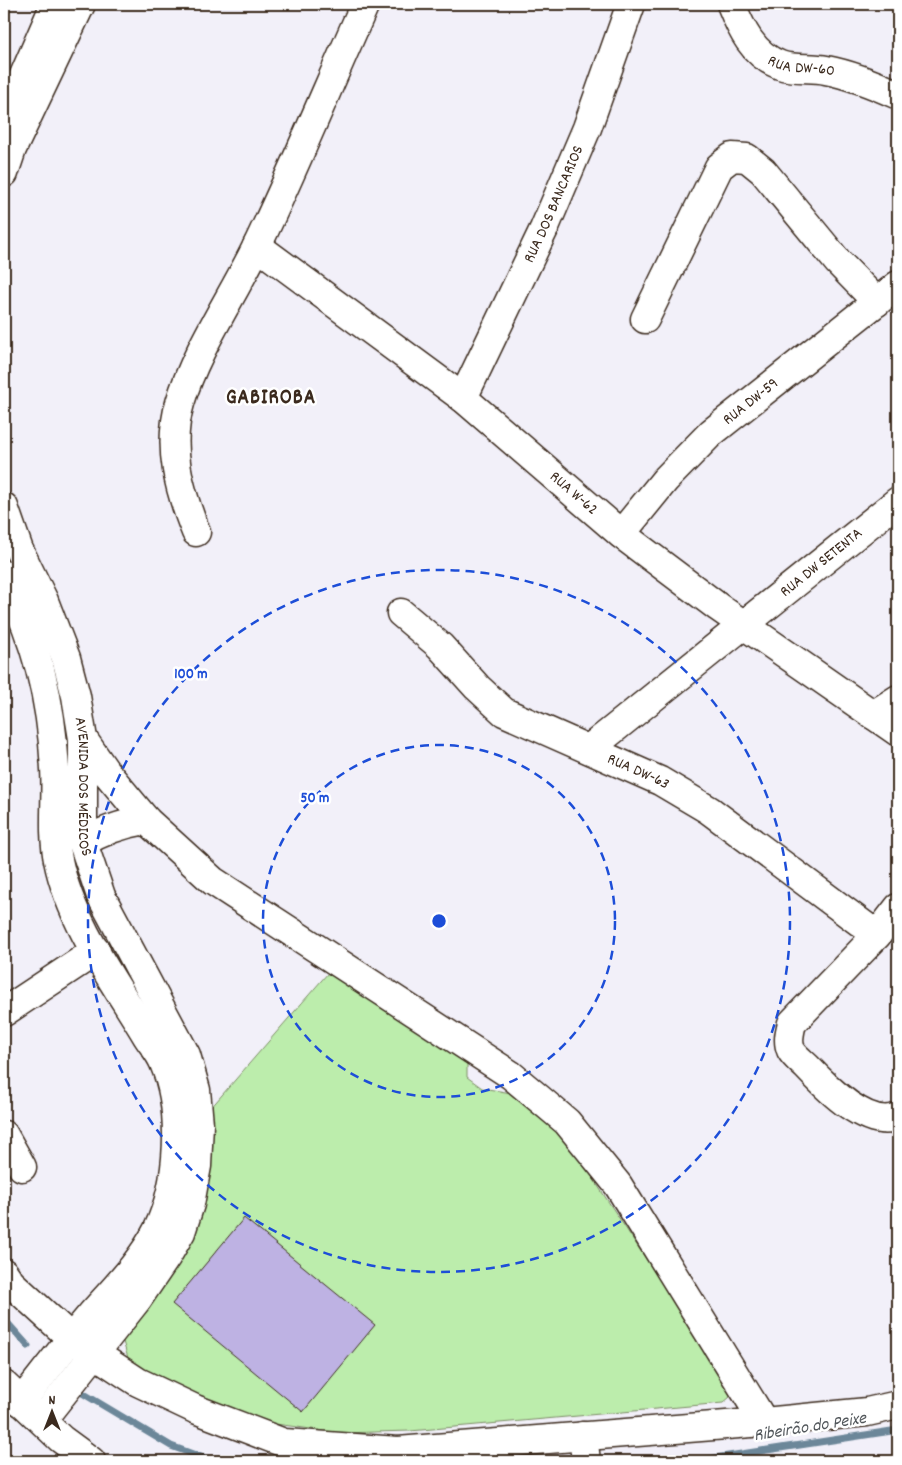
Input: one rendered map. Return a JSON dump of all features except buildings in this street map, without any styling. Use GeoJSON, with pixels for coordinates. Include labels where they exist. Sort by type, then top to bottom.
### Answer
{"type":"FeatureCollection","features":[{"type":"Feature","properties":{"kind":"street"},"geometry":{"type":"LineString","coordinates":[[4,121],[56,4]]}},
{"type":"Feature","properties":{"kind":"street"},"geometry":{"type":"LineString","coordinates":[[6,157],[81,4]]}},
{"type":"Feature","properties":{"kind":"street"},"geometry":{"type":"LineString","coordinates":[[196,532],[181,496],[174,451],[180,404],[194,366],[257,246],[365,4]]}},
{"type":"Feature","properties":{"kind":"street","name":"RUA DOS BANCARIOS"},"geometry":{"type":"LineString","coordinates":[[463,398],[544,229],[587,128],[631,4]]}},
{"type":"Feature","properties":{"kind":"street","name":"RUA DW-60"},"geometry":{"type":"LineString","coordinates":[[731,4],[754,47],[780,65],[824,70],[864,79],[898,95]]}},
{"type":"Feature","properties":{"kind":"street"},"geometry":{"type":"LineString","coordinates":[[645,320],[719,167],[732,157],[747,158],[763,171],[838,262],[877,302]]}},
{"type":"Feature","properties":{"kind":"street","name":"RUA W-62"},"geometry":{"type":"LineString","coordinates":[[257,246],[463,398],[621,534],[743,624],[898,732]]}},
{"type":"Feature","properties":{"kind":"street","name":"RUA DW-59"},"geometry":{"type":"LineString","coordinates":[[621,534],[665,480],[711,432],[898,285]]}},
{"type":"Feature","properties":{"kind":"street","name":"RUA DW SETENTA"},"geometry":{"type":"LineString","coordinates":[[588,749],[898,502]]}},
{"type":"Feature","properties":{"kind":"street","name":"AVENIDA DOS MÉDICOS"},"geometry":{"type":"LineString","coordinates":[[4,508],[19,550],[44,601],[66,658],[76,696],[83,739],[83,843],[101,896],[175,1059],[174,1100],[177,1146],[172,1183],[158,1228],[132,1267],[71,1338],[12,1393]]}},
{"type":"Feature","properties":{"kind":"street","name":"AVENIDA DOS MÉDICOS"},"geometry":{"type":"LineString","coordinates":[[4,575],[23,615],[41,669],[52,718],[56,772],[55,828],[58,860],[71,902],[96,951],[196,1090],[199,1124],[197,1166],[190,1204],[181,1232],[167,1256],[95,1355],[42,1420]]}},
{"type":"Feature","properties":{"kind":"street","name":"RUA DW-63"},"geometry":{"type":"LineString","coordinates":[[401,612],[440,646],[477,687],[504,712],[660,781],[709,810],[877,935]]}},
{"type":"Feature","properties":{"kind":"street"},"geometry":{"type":"LineString","coordinates":[[873,715],[898,699]]}},
{"type":"Feature","properties":{"kind":"street"},"geometry":{"type":"LineString","coordinates":[[83,739],[106,772],[146,820],[213,881],[511,1075],[567,1122],[618,1185],[764,1422]]}},
{"type":"Feature","properties":{"kind":"street"},"geometry":{"type":"LineString","coordinates":[[83,843],[101,832],[146,820]]}},
{"type":"Feature","properties":{"kind":"street"},"geometry":{"type":"LineString","coordinates":[[898,908],[877,935],[792,1023],[788,1037],[791,1050],[827,1088],[861,1112],[877,1118],[898,1117]]}},
{"type":"Feature","properties":{"kind":"street"},"geometry":{"type":"LineString","coordinates":[[4,1012],[96,951]]}},
{"type":"Feature","properties":{"kind":"street"},"geometry":{"type":"LineString","coordinates":[[4,1135],[22,1167]]}},
{"type":"Feature","properties":{"kind":"street"},"geometry":{"type":"LineString","coordinates":[[4,1273],[11,1283],[71,1338],[138,1382],[195,1409],[284,1444],[398,1451],[585,1449],[764,1422],[867,1412],[898,1405]]}},
{"type":"Feature","properties":{"kind":"street"},"geometry":{"type":"LineString","coordinates":[[12,1393],[61,1439],[91,1461]]}},
{"type":"Feature","properties":{"kind":"green space"},"geometry":{"type":"Polygon","coordinates":[[[328,973],[467,1059],[467,1077],[482,1088],[517,1094],[533,1103],[577,1154],[730,1387],[730,1397],[723,1403],[410,1431],[339,1433],[269,1423],[231,1414],[135,1369],[128,1358],[121,1335],[209,1110],[328,973]]]}},
{"type":"Feature","properties":{"kind":"waterway","name":"Ribeirão do Peixe"},"geometry":{"type":"LineString","coordinates":[[4,1319],[28,1346]]}},
{"type":"Feature","properties":{"kind":"waterway","name":"Ribeirão do Peixe"},"geometry":{"type":"LineString","coordinates":[[79,1391],[171,1446],[212,1461]]}},
{"type":"Feature","properties":{"kind":"waterway","name":"Ribeirão do Peixe"},"geometry":{"type":"LineString","coordinates":[[696,1461],[898,1430]]}},
{"type":"Feature","properties":{"kind":"district","name":"GABIROBA"},"geometry":{"type":"Point","coordinates":[271,399]}}]}
